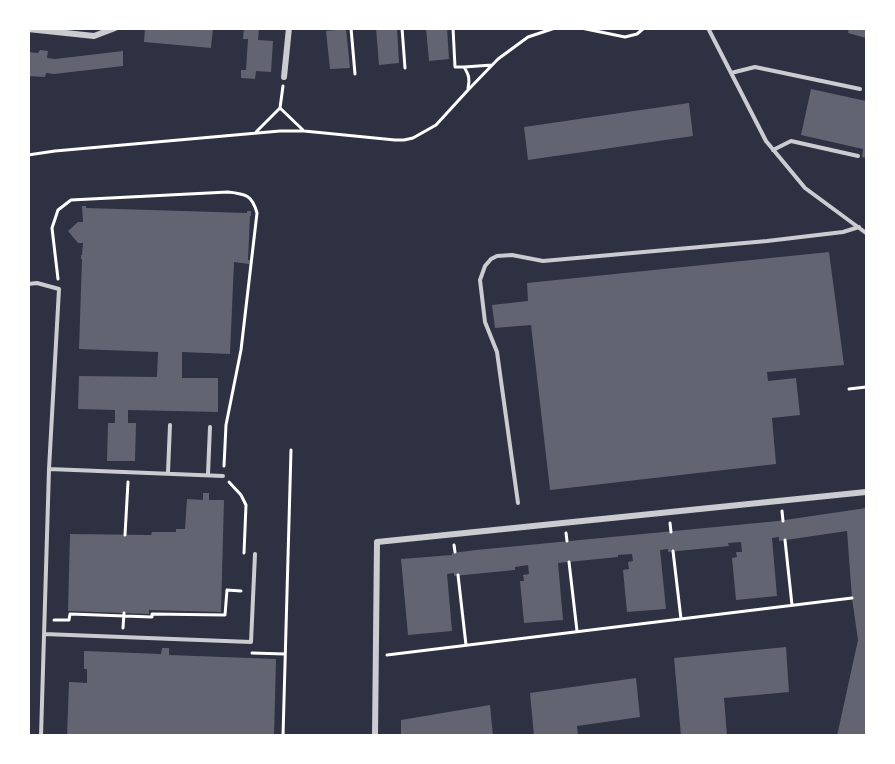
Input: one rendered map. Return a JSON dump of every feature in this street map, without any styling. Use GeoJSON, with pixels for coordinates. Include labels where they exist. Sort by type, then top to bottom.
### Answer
{"type":"FeatureCollection","features":[{"type":"Feature","properties":{"kind":"street"},"geometry":{"type":"LineString","coordinates":[[28,29],[94,36],[115,28]]}},
{"type":"Feature","properties":{"kind":"street"},"geometry":{"type":"LineString","coordinates":[[284,80],[288,28]]}},
{"type":"Feature","properties":{"kind":"street"},"geometry":{"type":"LineString","coordinates":[[375,735],[377,542],[867,492]]}},
{"type":"Feature","properties":{"kind":"lane"},"geometry":{"type":"LineString","coordinates":[[708,28],[766,141],[805,189],[867,233]]}},
{"type":"Feature","properties":{"kind":"lane"},"geometry":{"type":"LineString","coordinates":[[731,73],[755,67],[860,89]]}},
{"type":"Feature","properties":{"kind":"lane"},"geometry":{"type":"LineString","coordinates":[[773,150],[790,141],[858,156]]}},
{"type":"Feature","properties":{"kind":"lane"},"geometry":{"type":"LineString","coordinates":[[518,503],[497,352],[485,322],[480,280],[484,267],[491,259],[497,256],[512,255],[543,261],[767,241],[843,232],[859,227]]}},
{"type":"Feature","properties":{"kind":"lane"},"geometry":{"type":"LineString","coordinates":[[28,284],[37,283],[59,289],[49,469],[41,735]]}},
{"type":"Feature","properties":{"kind":"lane"},"geometry":{"type":"LineString","coordinates":[[168,473],[170,425]]}},
{"type":"Feature","properties":{"kind":"lane"},"geometry":{"type":"LineString","coordinates":[[208,475],[210,427]]}},
{"type":"Feature","properties":{"kind":"lane"},"geometry":{"type":"LineString","coordinates":[[49,469],[223,476]]}},
{"type":"Feature","properties":{"kind":"lane"},"geometry":{"type":"LineString","coordinates":[[44,634],[251,642],[255,554]]}},
{"type":"Feature","properties":{"kind":"path"},"geometry":{"type":"LineString","coordinates":[[351,28],[355,74]]}},
{"type":"Feature","properties":{"kind":"path"},"geometry":{"type":"LineString","coordinates":[[402,28],[405,68]]}},
{"type":"Feature","properties":{"kind":"path"},"geometry":{"type":"LineString","coordinates":[[453,28],[455,67],[492,65]]}},
{"type":"Feature","properties":{"kind":"path"},"geometry":{"type":"LineString","coordinates":[[28,155],[256,132],[304,131],[394,140],[413,138],[436,125],[492,65],[528,37],[555,28]]}},
{"type":"Feature","properties":{"kind":"path"},"geometry":{"type":"LineString","coordinates":[[581,28],[624,37],[637,34],[644,28]]}},
{"type":"Feature","properties":{"kind":"path"},"geometry":{"type":"LineString","coordinates":[[464,67],[470,80],[468,90]]}},
{"type":"Feature","properties":{"kind":"path"},"geometry":{"type":"LineString","coordinates":[[256,132],[280,108],[284,80]]}},
{"type":"Feature","properties":{"kind":"path"},"geometry":{"type":"LineString","coordinates":[[280,108],[304,131]]}},
{"type":"Feature","properties":{"kind":"path"},"geometry":{"type":"LineString","coordinates":[[59,289],[52,228],[58,210],[71,200],[228,192],[243,194],[254,201],[257,213],[241,350],[226,425],[223,476],[241,495],[246,505],[243,559]]}},
{"type":"Feature","properties":{"kind":"path"},"geometry":{"type":"LineString","coordinates":[[849,389],[867,387]]}},
{"type":"Feature","properties":{"kind":"path"},"geometry":{"type":"LineString","coordinates":[[282,735],[291,450]]}},
{"type":"Feature","properties":{"kind":"path"},"geometry":{"type":"LineString","coordinates":[[125,535],[128,472]]}},
{"type":"Feature","properties":{"kind":"path"},"geometry":{"type":"LineString","coordinates":[[785,540],[792,605]]}},
{"type":"Feature","properties":{"kind":"path"},"geometry":{"type":"LineString","coordinates":[[673,551],[681,619]]}},
{"type":"Feature","properties":{"kind":"path"},"geometry":{"type":"LineString","coordinates":[[569,562],[578,632]]}},
{"type":"Feature","properties":{"kind":"path"},"geometry":{"type":"LineString","coordinates":[[458,575],[466,645]]}},
{"type":"Feature","properties":{"kind":"path"},"geometry":{"type":"LineString","coordinates":[[54,620],[69,620],[70,614],[152,617],[152,614],[225,615],[227,590],[254,592]]}},
{"type":"Feature","properties":{"kind":"path"},"geometry":{"type":"LineString","coordinates":[[376,657],[852,598]]}},
{"type":"Feature","properties":{"kind":"path"},"geometry":{"type":"LineString","coordinates":[[259,654],[285,654]]}},
{"type":"Feature","properties":{"kind":"building"},"geometry":{"type":"Polygon","coordinates":[[[145,28],[213,28],[211,48],[144,42],[145,28]]]}},
{"type":"Feature","properties":{"kind":"building"},"geometry":{"type":"Polygon","coordinates":[[[244,28],[259,28],[258,40],[273,41],[271,72],[256,71],[255,79],[241,78],[241,70],[246,70],[248,39],[243,39],[244,28]]]}},
{"type":"Feature","properties":{"kind":"building"},"geometry":{"type":"Polygon","coordinates":[[[376,28],[397,28],[399,63],[379,65],[376,28]]]}},
{"type":"Feature","properties":{"kind":"building"},"geometry":{"type":"Polygon","coordinates":[[[426,28],[447,28],[449,59],[429,61],[426,28]]]}},
{"type":"Feature","properties":{"kind":"building"},"geometry":{"type":"Polygon","coordinates":[[[849,28],[866,28],[866,38],[848,33],[849,28]]]}},
{"type":"Feature","properties":{"kind":"building"},"geometry":{"type":"Polygon","coordinates":[[[346,29],[350,68],[330,69],[326,31],[346,29]]]}},
{"type":"Feature","properties":{"kind":"building"},"geometry":{"type":"Polygon","coordinates":[[[40,50],[48,51],[47,58],[55,59],[123,51],[123,66],[46,73],[45,77],[28,76],[28,52],[38,53],[40,50]]]}},
{"type":"Feature","properties":{"kind":"building"},"geometry":{"type":"Polygon","coordinates":[[[811,89],[866,101],[866,158],[862,157],[863,149],[801,135],[811,89]]]}},
{"type":"Feature","properties":{"kind":"building"},"geometry":{"type":"Polygon","coordinates":[[[689,103],[693,136],[528,160],[524,127],[689,103]]]}},
{"type":"Feature","properties":{"kind":"building"},"geometry":{"type":"Polygon","coordinates":[[[82,206],[86,208],[247,213],[251,211],[249,264],[234,262],[230,354],[182,352],[182,378],[218,378],[218,412],[128,410],[128,423],[136,423],[135,461],[107,461],[108,423],[115,423],[115,410],[78,409],[79,376],[157,377],[158,352],[79,349],[83,243],[78,243],[68,231],[78,222],[83,222],[82,206]]]}},
{"type":"Feature","properties":{"kind":"building"},"geometry":{"type":"Polygon","coordinates":[[[829,252],[844,365],[767,372],[768,381],[796,378],[800,415],[772,418],[776,464],[550,490],[531,325],[495,328],[492,305],[528,301],[527,283],[829,252]]]}},
{"type":"Feature","properties":{"kind":"building"},"geometry":{"type":"Polygon","coordinates":[[[203,493],[209,493],[209,500],[224,500],[221,612],[149,610],[149,614],[68,611],[70,534],[151,535],[152,532],[176,532],[176,529],[185,529],[187,499],[203,500],[203,493]]]}},
{"type":"Feature","properties":{"kind":"building"},"geometry":{"type":"Polygon","coordinates":[[[866,508],[866,736],[837,736],[858,640],[847,531],[779,541],[779,537],[772,538],[777,596],[736,600],[732,558],[737,557],[736,552],[742,552],[741,542],[728,543],[729,546],[668,552],[668,549],[660,550],[666,609],[627,612],[623,570],[629,569],[628,562],[633,561],[632,554],[558,563],[563,620],[524,623],[520,581],[524,581],[523,575],[529,574],[528,565],[515,567],[515,570],[454,576],[454,573],[447,574],[452,631],[408,635],[401,559],[778,521],[866,508]]]}},
{"type":"Feature","properties":{"kind":"building"},"geometry":{"type":"Polygon","coordinates":[[[786,647],[789,692],[724,698],[727,736],[681,736],[674,658],[786,647]]]}},
{"type":"Feature","properties":{"kind":"building"},"geometry":{"type":"Polygon","coordinates":[[[162,648],[169,648],[169,655],[276,659],[274,736],[67,736],[69,682],[87,683],[84,651],[161,654],[162,648]]]}},
{"type":"Feature","properties":{"kind":"building"},"geometry":{"type":"Polygon","coordinates":[[[636,678],[640,717],[577,726],[578,736],[534,736],[530,693],[636,678]]]}},
{"type":"Feature","properties":{"kind":"building"},"geometry":{"type":"Polygon","coordinates":[[[490,705],[493,736],[401,736],[401,720],[490,705]]]}}]}
